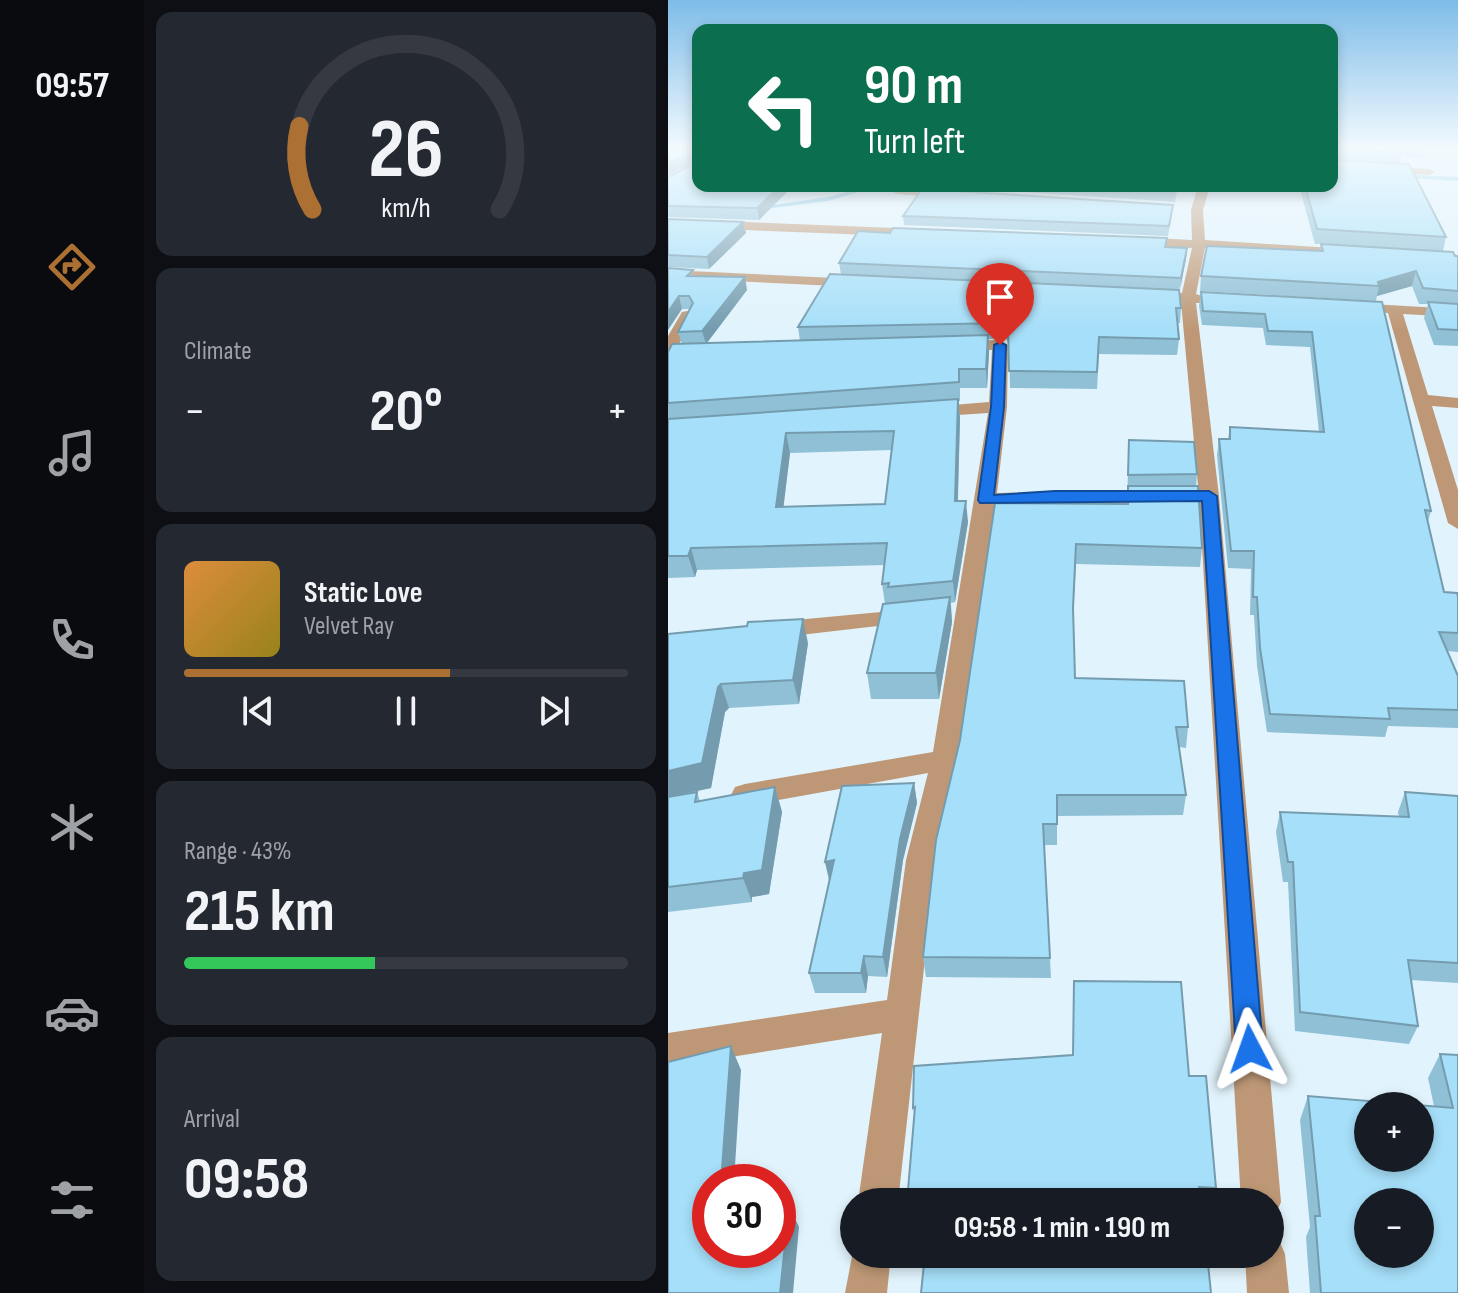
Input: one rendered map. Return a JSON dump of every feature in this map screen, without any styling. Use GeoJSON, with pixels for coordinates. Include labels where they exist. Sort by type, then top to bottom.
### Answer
{"type":"FeatureCollection","features":[{"type":"Feature","properties":{"kind":"street"},"geometry":{"type":"LineString","coordinates":[[1187,209],[1197,210],[1199,244],[1188,298],[1194,496],[1260,1188]]}},
{"type":"Feature","properties":{"kind":"street"},"geometry":{"type":"LineString","coordinates":[[668,223],[933,233]]}},
{"type":"Feature","properties":{"kind":"street"},"geometry":{"type":"LineString","coordinates":[[1120,240],[1351,253]]}},
{"type":"Feature","properties":{"kind":"street"},"geometry":{"type":"LineString","coordinates":[[668,274],[876,284]]}},
{"type":"Feature","properties":{"kind":"street"},"geometry":{"type":"LineString","coordinates":[[1126,295],[1220,300]]}},
{"type":"Feature","properties":{"kind":"street"},"geometry":{"type":"LineString","coordinates":[[1331,306],[1458,313]]}},
{"type":"Feature","properties":{"kind":"street"},"geometry":{"type":"LineString","coordinates":[[1394,309],[1454,494],[1458,523]]}},
{"type":"Feature","properties":{"kind":"street"},"geometry":{"type":"LineString","coordinates":[[673,352],[687,315]]}},
{"type":"Feature","properties":{"kind":"street"},"geometry":{"type":"LineString","coordinates":[[880,1188],[921,860],[945,760],[951,612],[986,500],[998,407],[1000,345],[937,347]]}},
{"type":"Feature","properties":{"kind":"street"},"geometry":{"type":"LineString","coordinates":[[1421,400],[1458,403]]}},
{"type":"Feature","properties":{"kind":"street"},"geometry":{"type":"LineString","coordinates":[[904,414],[998,407]]}},
{"type":"Feature","properties":{"kind":"street"},"geometry":{"type":"LineString","coordinates":[[986,500],[1055,496],[1194,496]]}},
{"type":"Feature","properties":{"kind":"street"},"geometry":{"type":"LineString","coordinates":[[747,633],[951,612]]}},
{"type":"Feature","properties":{"kind":"street"},"geometry":{"type":"LineString","coordinates":[[714,801],[945,760]]}},
{"type":"Feature","properties":{"kind":"street"},"geometry":{"type":"LineString","coordinates":[[668,1050],[901,1014]]}},
{"type":"Feature","properties":{"kind":"street"},"geometry":{"type":"LineString","coordinates":[[866,1293],[869,1268]]}},
{"type":"Feature","properties":{"kind":"street"},"geometry":{"type":"LineString","coordinates":[[1266,1268],[1268,1293]]}},
{"type":"Feature","properties":{"kind":"building"},"geometry":{"type":"Polygon","coordinates":[[[908,209],[1172,209],[1169,226],[903,216],[908,209]]]}},
{"type":"Feature","properties":{"kind":"building"},"geometry":{"type":"Polygon","coordinates":[[[1312,209],[1432,209],[1446,237],[1317,229],[1312,209]]]}},
{"type":"Feature","properties":{"kind":"building"},"geometry":{"type":"Polygon","coordinates":[[[668,219],[743,222],[707,257],[668,255],[668,219]]]}},
{"type":"Feature","properties":{"kind":"building"},"geometry":{"type":"Polygon","coordinates":[[[893,228],[1167,238],[1165,247],[1187,248],[1181,278],[839,263],[858,231],[890,233],[893,228]]]}},
{"type":"Feature","properties":{"kind":"building"},"geometry":{"type":"Polygon","coordinates":[[[1321,244],[1453,252],[1458,256],[1458,291],[1423,288],[1416,271],[1378,282],[1379,286],[1201,276],[1207,246],[1323,251],[1321,244]]]}},
{"type":"Feature","properties":{"kind":"building"},"geometry":{"type":"Polygon","coordinates":[[[668,268],[693,270],[687,276],[745,277],[702,331],[678,332],[693,303],[689,296],[679,296],[668,312],[668,268]]]}},
{"type":"Feature","properties":{"kind":"building"},"geometry":{"type":"Polygon","coordinates":[[[830,274],[1179,290],[1181,308],[1176,308],[1179,339],[1099,337],[1097,372],[1009,371],[1008,326],[1005,323],[798,327],[830,274]]]}},
{"type":"Feature","properties":{"kind":"building"},"geometry":{"type":"Polygon","coordinates":[[[1201,292],[1382,302],[1431,511],[1425,510],[1444,592],[1457,593],[1458,597],[1458,633],[1439,632],[1458,676],[1458,710],[1388,708],[1390,719],[1270,714],[1260,648],[1257,597],[1253,597],[1254,551],[1231,551],[1219,439],[1230,439],[1230,427],[1324,432],[1312,332],[1268,331],[1265,314],[1203,311],[1201,292]]]}},
{"type":"Feature","properties":{"kind":"building"},"geometry":{"type":"Polygon","coordinates":[[[1428,302],[1458,304],[1458,330],[1438,329],[1428,302]]]}},
{"type":"Feature","properties":{"kind":"building"},"geometry":{"type":"Polygon","coordinates":[[[988,335],[986,369],[959,369],[959,382],[668,403],[668,352],[672,344],[988,335]]]}},
{"type":"Feature","properties":{"kind":"building"},"geometry":{"type":"Polygon","coordinates":[[[958,399],[955,501],[966,501],[953,581],[888,587],[889,583],[882,584],[887,543],[691,548],[688,556],[668,556],[668,419],[958,399]],[[894,431],[786,433],[776,507],[885,504],[894,431]]]}},
{"type":"Feature","properties":{"kind":"building"},"geometry":{"type":"Polygon","coordinates":[[[1129,440],[1194,442],[1197,474],[1128,475],[1129,440]]]}},
{"type":"Feature","properties":{"kind":"building"},"geometry":{"type":"Polygon","coordinates":[[[1128,486],[1198,486],[1202,548],[1076,544],[1073,608],[1075,678],[1184,681],[1188,727],[1176,727],[1186,795],[1057,795],[1057,824],[1043,824],[1050,958],[923,957],[936,840],[960,740],[995,503],[1128,504],[1128,486]]]}},
{"type":"Feature","properties":{"kind":"building"},"geometry":{"type":"Polygon","coordinates":[[[950,597],[936,673],[867,673],[883,604],[950,597]]]}},
{"type":"Feature","properties":{"kind":"building"},"geometry":{"type":"Polygon","coordinates":[[[803,619],[793,680],[721,684],[702,763],[668,771],[668,634],[747,626],[748,622],[803,619]]]}},
{"type":"Feature","properties":{"kind":"building"},"geometry":{"type":"Polygon","coordinates":[[[914,783],[900,839],[883,957],[864,956],[861,973],[809,973],[834,860],[825,862],[842,786],[914,783]]]}},
{"type":"Feature","properties":{"kind":"building"},"geometry":{"type":"Polygon","coordinates":[[[775,787],[762,870],[744,873],[743,878],[668,887],[668,797],[697,792],[695,802],[775,787]]]}},
{"type":"Feature","properties":{"kind":"building"},"geometry":{"type":"Polygon","coordinates":[[[1405,792],[1458,796],[1458,963],[1408,960],[1418,1026],[1300,1012],[1293,862],[1288,862],[1280,812],[1409,817],[1405,792]]]}},
{"type":"Feature","properties":{"kind":"building"},"geometry":{"type":"Polygon","coordinates":[[[1074,981],[1181,982],[1189,1076],[1206,1076],[1216,1188],[908,1188],[915,1107],[914,1066],[1073,1055],[1074,981]]]}},
{"type":"Feature","properties":{"kind":"building"},"geometry":{"type":"Polygon","coordinates":[[[731,1046],[722,1164],[692,1164],[692,1268],[783,1268],[780,1293],[668,1293],[668,1062],[731,1046]]]}},
{"type":"Feature","properties":{"kind":"building"},"geometry":{"type":"Polygon","coordinates":[[[1440,1054],[1458,1055],[1458,1293],[1321,1293],[1315,1216],[1320,1216],[1308,1096],[1354,1100],[1354,1172],[1434,1172],[1434,1106],[1453,1108],[1440,1054]]]}},
{"type":"Feature","properties":{"kind":"building"},"geometry":{"type":"Polygon","coordinates":[[[924,1268],[1208,1268],[1211,1293],[921,1293],[924,1268]]]}},
{"type":"Feature","properties":{"kind":"route"},"geometry":{"type":"LineString","coordinates":[[1000,345],[998,407],[986,500],[1055,496],[1209,496],[1250,1049]]}}]}
